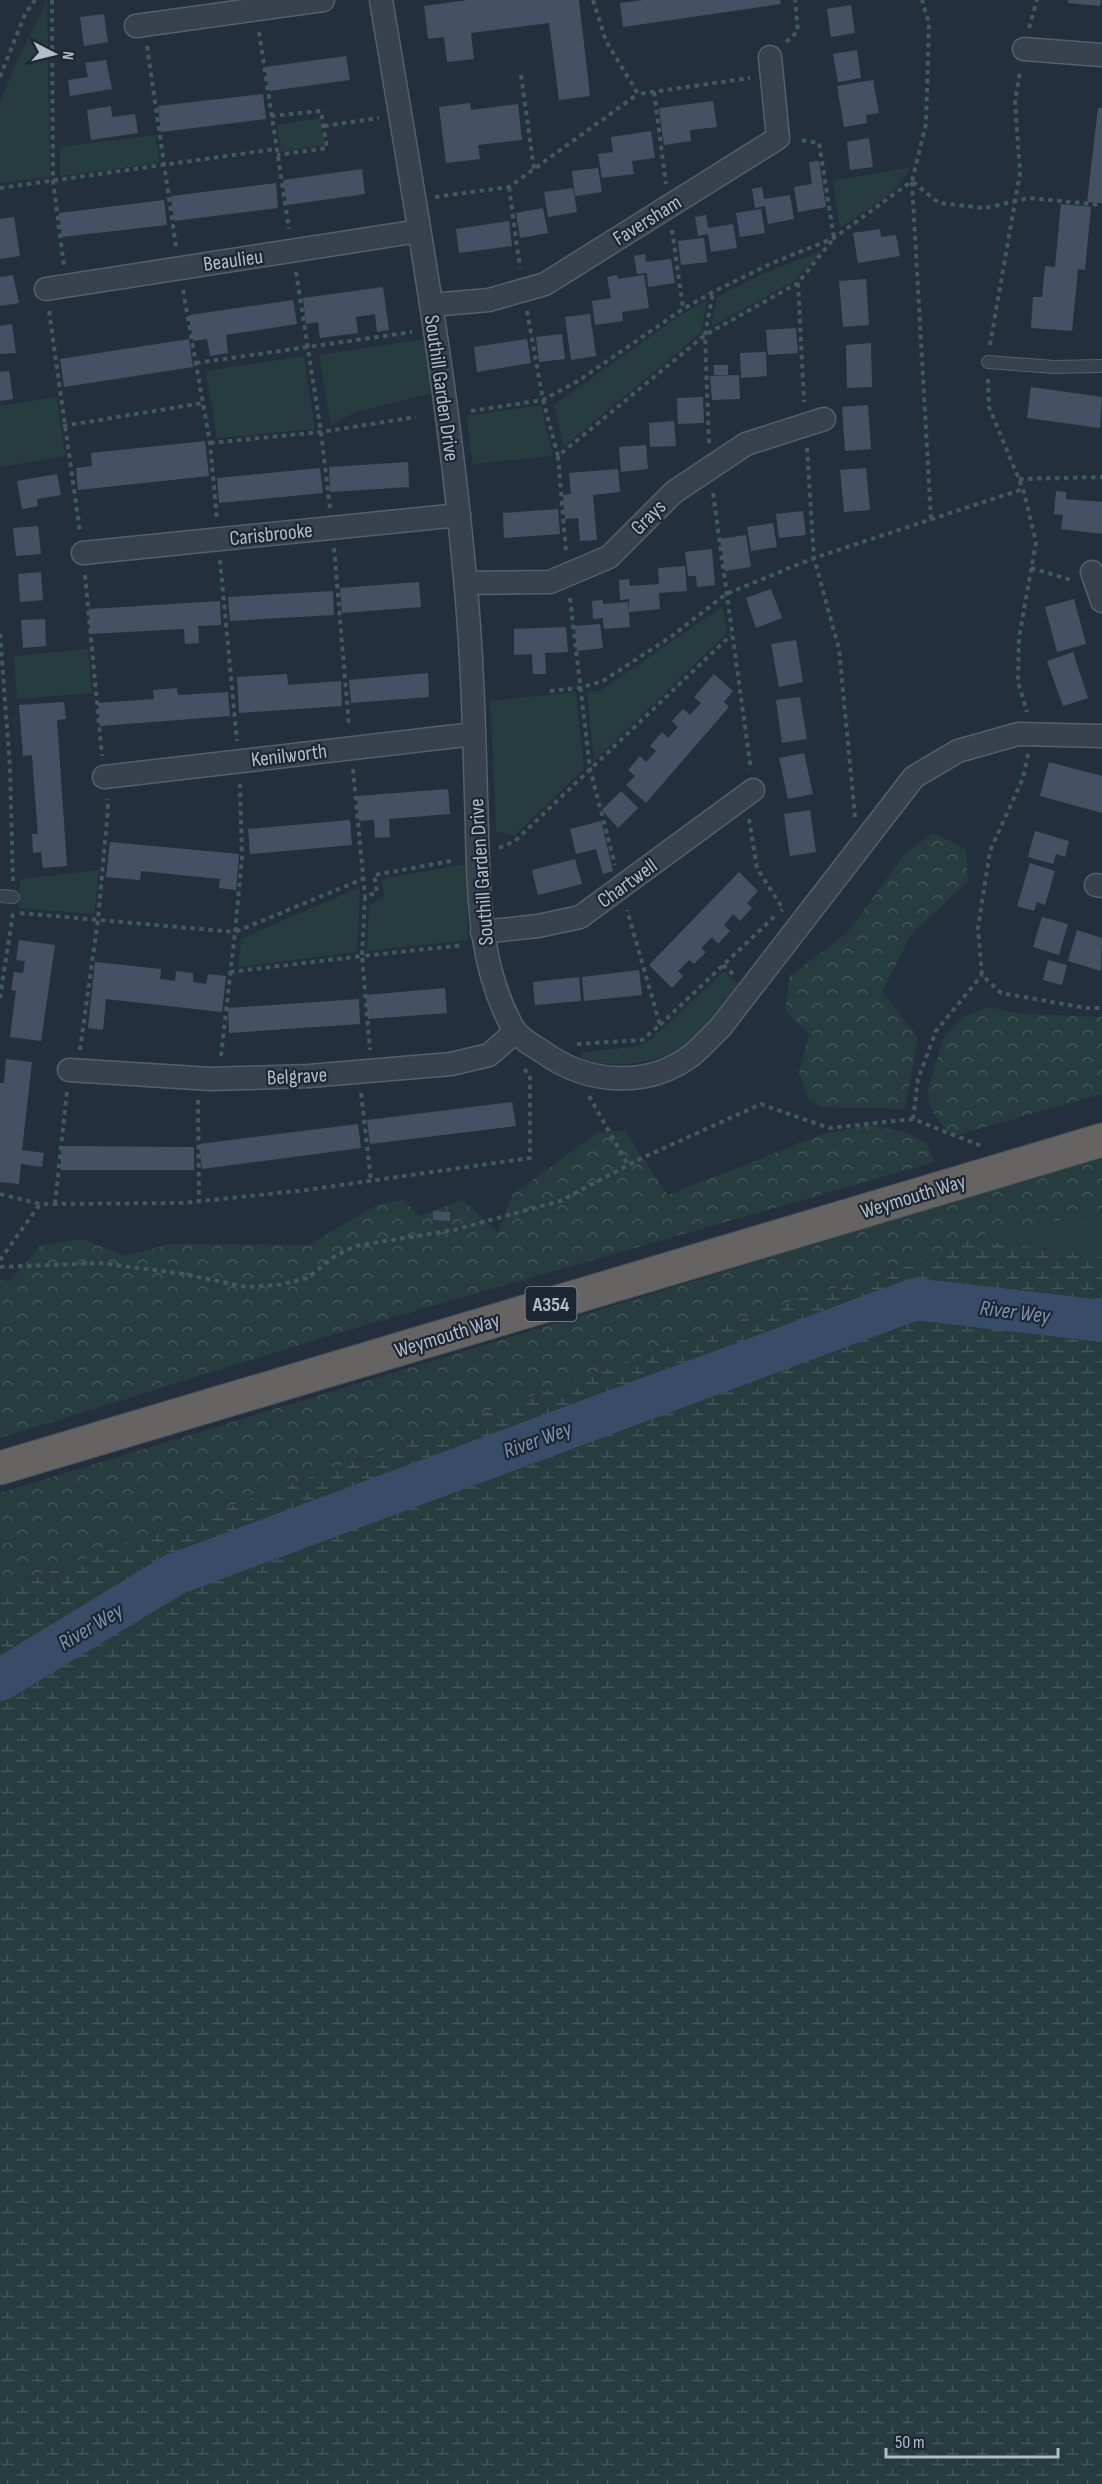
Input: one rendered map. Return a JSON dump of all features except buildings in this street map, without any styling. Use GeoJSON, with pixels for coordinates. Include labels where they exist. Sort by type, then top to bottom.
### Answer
{"type":"FeatureCollection","features":[{"type":"Feature","properties":{"kind":"highway","name":"Weymouth Way"},"geometry":{"type":"LineString","coordinates":[[0,1468],[1102,1140]]}},
{"type":"Feature","properties":{"kind":"street"},"geometry":{"type":"LineString","coordinates":[[140,25],[323,0]]}},
{"type":"Feature","properties":{"kind":"street","name":"Southill Garden Drive"},"geometry":{"type":"LineString","coordinates":[[381,0],[435,329],[459,515],[466,583],[483,937],[508,1038],[580,1073],[614,1080],[654,1075],[691,1056],[720,1028],[914,777],[958,751],[1018,734],[1102,735]]}},
{"type":"Feature","properties":{"kind":"street"},"geometry":{"type":"LineString","coordinates":[[1024,49],[1102,55]]}},
{"type":"Feature","properties":{"kind":"street"},"geometry":{"type":"LineString","coordinates":[[771,66],[778,138]]}},
{"type":"Feature","properties":{"kind":"street","name":"Faversham"},"geometry":{"type":"LineString","coordinates":[[431,305],[489,300],[545,284],[778,138]]}},
{"type":"Feature","properties":{"kind":"street","name":"Beaulieu"},"geometry":{"type":"LineString","coordinates":[[56,287],[420,231]]}},
{"type":"Feature","properties":{"kind":"street","name":"Grays"},"geometry":{"type":"LineString","coordinates":[[466,583],[550,582],[609,557],[674,492],[746,444],[814,421]]}},
{"type":"Feature","properties":{"kind":"street","name":"Carisbrooke"},"geometry":{"type":"LineString","coordinates":[[83,553],[459,515]]}},
{"type":"Feature","properties":{"kind":"street","name":"Kenilworth"},"geometry":{"type":"LineString","coordinates":[[104,777],[474,734]]}},
{"type":"Feature","properties":{"kind":"street","name":"Chartwell"},"geometry":{"type":"LineString","coordinates":[[483,937],[580,917],[749,792]]}},
{"type":"Feature","properties":{"kind":"street","name":"Belgrave"},"geometry":{"type":"LineString","coordinates":[[69,1070],[208,1079],[309,1076],[451,1064],[489,1055],[508,1038]]}},
{"type":"Feature","properties":{"kind":"lane"},"geometry":{"type":"LineString","coordinates":[[988,362],[1054,367],[1102,366]]}},
{"type":"Feature","properties":{"kind":"path"},"geometry":{"type":"LineString","coordinates":[[0,77],[24,15],[35,0]]}},
{"type":"Feature","properties":{"kind":"path"},"geometry":{"type":"LineString","coordinates":[[52,0],[53,181],[63,426],[83,553],[108,809],[98,919],[82,1046],[69,1070],[55,1204]]}},
{"type":"Feature","properties":{"kind":"path"},"geometry":{"type":"LineString","coordinates":[[593,0],[606,41],[638,94]]}},
{"type":"Feature","properties":{"kind":"path"},"geometry":{"type":"LineString","coordinates":[[414,200],[509,187],[638,94],[771,66],[798,31],[795,0]]}},
{"type":"Feature","properties":{"kind":"path"},"geometry":{"type":"LineString","coordinates":[[922,0],[929,24],[926,124],[912,181],[931,519]]}},
{"type":"Feature","properties":{"kind":"path"},"geometry":{"type":"LineString","coordinates":[[255,9],[321,432],[333,528],[365,897],[362,956],[365,1071],[372,1181]]}},
{"type":"Feature","properties":{"kind":"path"},"geometry":{"type":"LineString","coordinates":[[140,25],[210,443],[239,761],[242,858],[230,972],[208,1079],[199,1201]]}},
{"type":"Feature","properties":{"kind":"path"},"geometry":{"type":"LineString","coordinates":[[1024,49],[1015,102],[1020,173],[1017,200],[988,362],[989,407],[1023,489],[1035,542],[1019,638],[1018,682],[1032,734],[1023,778],[990,851],[978,928],[982,975],[1001,993],[1086,1008],[1102,1008]]}},
{"type":"Feature","properties":{"kind":"path"},"geometry":{"type":"LineString","coordinates":[[521,75],[534,169]]}},
{"type":"Feature","properties":{"kind":"path"},"geometry":{"type":"LineString","coordinates":[[272,116],[321,111],[327,148],[277,155]]}},
{"type":"Feature","properties":{"kind":"path"},"geometry":{"type":"LineString","coordinates":[[323,126],[400,116]]}},
{"type":"Feature","properties":{"kind":"path"},"geometry":{"type":"LineString","coordinates":[[558,456],[705,335],[798,283],[834,238],[819,142],[778,138]]}},
{"type":"Feature","properties":{"kind":"path"},"geometry":{"type":"LineString","coordinates":[[0,188],[276,148]]}},
{"type":"Feature","properties":{"kind":"path"},"geometry":{"type":"LineString","coordinates":[[912,181],[939,202],[985,208],[1029,198],[1102,205]]}},
{"type":"Feature","properties":{"kind":"path"},"geometry":{"type":"LineString","coordinates":[[471,411],[543,400],[578,381],[683,309],[713,292],[770,264],[834,238],[912,181]]}},
{"type":"Feature","properties":{"kind":"path"},"geometry":{"type":"LineString","coordinates":[[798,283],[814,421],[814,558],[839,649],[858,848]]}},
{"type":"Feature","properties":{"kind":"path"},"geometry":{"type":"LineString","coordinates":[[553,1060],[562,1045],[642,1040],[783,909],[757,868],[749,792],[750,762],[710,468],[705,335],[713,292]]}},
{"type":"Feature","properties":{"kind":"path"},"geometry":{"type":"LineString","coordinates":[[196,363],[435,329]]}},
{"type":"Feature","properties":{"kind":"path"},"geometry":{"type":"LineString","coordinates":[[543,400],[558,456],[567,574],[590,769],[660,1024]]}},
{"type":"Feature","properties":{"kind":"path"},"geometry":{"type":"LineString","coordinates":[[63,426],[203,403]]}},
{"type":"Feature","properties":{"kind":"path"},"geometry":{"type":"LineString","coordinates":[[210,443],[321,432],[416,417]]}},
{"type":"Feature","properties":{"kind":"path"},"geometry":{"type":"LineString","coordinates":[[1019,479],[1102,477]]}},
{"type":"Feature","properties":{"kind":"path"},"geometry":{"type":"LineString","coordinates":[[550,691],[579,688],[603,681],[672,636],[726,594],[814,558],[1023,489]]}},
{"type":"Feature","properties":{"kind":"path"},"geometry":{"type":"LineString","coordinates":[[1031,568],[1097,587]]}},
{"type":"Feature","properties":{"kind":"path"},"geometry":{"type":"LineString","coordinates":[[0,634],[10,768],[6,897],[13,913],[0,998]]}},
{"type":"Feature","properties":{"kind":"path"},"geometry":{"type":"LineString","coordinates":[[496,849],[515,842],[732,634]]}},
{"type":"Feature","properties":{"kind":"path"},"geometry":{"type":"LineString","coordinates":[[365,897],[377,892],[374,875],[451,861]]}},
{"type":"Feature","properties":{"kind":"path"},"geometry":{"type":"LineString","coordinates":[[13,913],[235,932],[363,879]]}},
{"type":"Feature","properties":{"kind":"path"},"geometry":{"type":"LineString","coordinates":[[230,972],[362,956],[483,937]]}},
{"type":"Feature","properties":{"kind":"path"},"geometry":{"type":"LineString","coordinates":[[913,1119],[918,1079],[936,1031],[982,975]]}},
{"type":"Feature","properties":{"kind":"path"},"geometry":{"type":"LineString","coordinates":[[0,1194],[40,1204],[199,1201],[372,1181],[530,1158],[530,1075],[508,1038]]}},
{"type":"Feature","properties":{"kind":"path"},"geometry":{"type":"LineString","coordinates":[[580,1073],[590,1099],[628,1166]]}},
{"type":"Feature","properties":{"kind":"path"},"geometry":{"type":"LineString","coordinates":[[0,1267],[100,1263],[184,1274],[246,1287],[278,1285],[308,1278],[332,1258],[355,1246],[454,1230],[560,1202],[628,1166],[761,1104],[829,1128],[913,1119],[993,1150]]}},
{"type":"Feature","properties":{"kind":"path"},"geometry":{"type":"LineString","coordinates":[[0,1260],[40,1204]]}},
{"type":"Feature","properties":{"kind":"green space"},"geometry":{"type":"Polygon","coordinates":[[[47,1],[50,177],[0,183],[0,102],[47,1]]]}},
{"type":"Feature","properties":{"kind":"green space"},"geometry":{"type":"Polygon","coordinates":[[[320,118],[325,145],[281,152],[277,125],[320,118]]]}},
{"type":"Feature","properties":{"kind":"green space"},"geometry":{"type":"Polygon","coordinates":[[[156,135],[159,163],[60,176],[60,147],[156,135]]]}},
{"type":"Feature","properties":{"kind":"green space"},"geometry":{"type":"Polygon","coordinates":[[[910,167],[898,186],[889,194],[840,228],[833,181],[910,167]]]}},
{"type":"Feature","properties":{"kind":"green space"},"geometry":{"type":"Polygon","coordinates":[[[824,250],[794,281],[711,327],[717,297],[767,272],[824,250]]]}},
{"type":"Feature","properties":{"kind":"green space"},"geometry":{"type":"Polygon","coordinates":[[[707,300],[701,333],[564,446],[554,405],[682,314],[707,300]]]}},
{"type":"Feature","properties":{"kind":"green space"},"geometry":{"type":"Polygon","coordinates":[[[425,339],[433,393],[355,412],[331,426],[319,355],[425,339]]]}},
{"type":"Feature","properties":{"kind":"green space"},"geometry":{"type":"Polygon","coordinates":[[[304,356],[315,429],[217,438],[206,371],[304,356]]]}},
{"type":"Feature","properties":{"kind":"green space"},"geometry":{"type":"Polygon","coordinates":[[[57,397],[65,456],[0,467],[0,406],[57,397]]]}},
{"type":"Feature","properties":{"kind":"green space"},"geometry":{"type":"Polygon","coordinates":[[[541,405],[553,456],[473,464],[466,416],[541,405]]]}},
{"type":"Feature","properties":{"kind":"green space"},"geometry":{"type":"Polygon","coordinates":[[[723,606],[727,633],[594,761],[587,692],[600,691],[723,606]]]}},
{"type":"Feature","properties":{"kind":"green space"},"geometry":{"type":"Polygon","coordinates":[[[88,649],[92,693],[17,699],[14,656],[88,649]]]}},
{"type":"Feature","properties":{"kind":"green space"},"geometry":{"type":"Polygon","coordinates":[[[576,692],[584,769],[514,836],[496,831],[490,701],[576,692]]]}},
{"type":"Feature","properties":{"kind":"green space"},"geometry":{"type":"Polygon","coordinates":[[[934,833],[966,849],[968,882],[912,933],[882,992],[918,1038],[905,1109],[821,1107],[809,1100],[799,1073],[809,1034],[785,1011],[789,977],[848,932],[905,853],[934,833]]]}},
{"type":"Feature","properties":{"kind":"green space"},"geometry":{"type":"Polygon","coordinates":[[[466,864],[468,940],[367,951],[369,906],[384,896],[381,879],[466,864]]]}},
{"type":"Feature","properties":{"kind":"green space"},"geometry":{"type":"Polygon","coordinates":[[[99,870],[94,914],[18,908],[20,879],[99,870]]]}},
{"type":"Feature","properties":{"kind":"green space"},"geometry":{"type":"Polygon","coordinates":[[[360,887],[357,952],[238,967],[241,939],[360,887]]]}},
{"type":"Feature","properties":{"kind":"green space"},"geometry":{"type":"Polygon","coordinates":[[[724,971],[738,984],[700,1033],[675,1051],[644,1062],[628,1064],[612,1064],[582,1058],[581,1052],[635,1047],[648,1042],[724,971]]]}},
{"type":"Feature","properties":{"kind":"green space"},"geometry":{"type":"Polygon","coordinates":[[[987,1007],[1024,1014],[1102,1017],[1102,1094],[957,1135],[943,1127],[929,1106],[928,1088],[944,1037],[963,1017],[987,1007]]]}},
{"type":"Feature","properties":{"kind":"green space"},"geometry":{"type":"Polygon","coordinates":[[[870,1125],[906,1132],[927,1144],[935,1162],[348,1330],[0,1438],[0,1278],[9,1282],[41,1245],[83,1239],[124,1256],[170,1244],[308,1245],[379,1204],[403,1200],[420,1216],[462,1200],[498,1232],[513,1194],[599,1132],[625,1131],[668,1195],[823,1134],[870,1125]]]}},
{"type":"Feature","properties":{"kind":"green space"},"geometry":{"type":"Polygon","coordinates":[[[1102,1156],[1102,1214],[999,1229],[905,1267],[798,1299],[0,1590],[0,1493],[1102,1156]]]}},
{"type":"Feature","properties":{"kind":"green space"},"geometry":{"type":"Polygon","coordinates":[[[1102,1214],[1102,1257],[973,1239],[999,1229],[1102,1214]]]}},
{"type":"Feature","properties":{"kind":"green space"},"geometry":{"type":"Polygon","coordinates":[[[973,1239],[1102,1257],[1102,2484],[0,2484],[0,1590],[798,1299],[905,1267],[973,1239]]]}},
{"type":"Feature","properties":{"kind":"waterway","name":"River Wey"},"geometry":{"type":"LineString","coordinates":[[0,1680],[175,1574],[915,1299],[1102,1321]]}}]}
